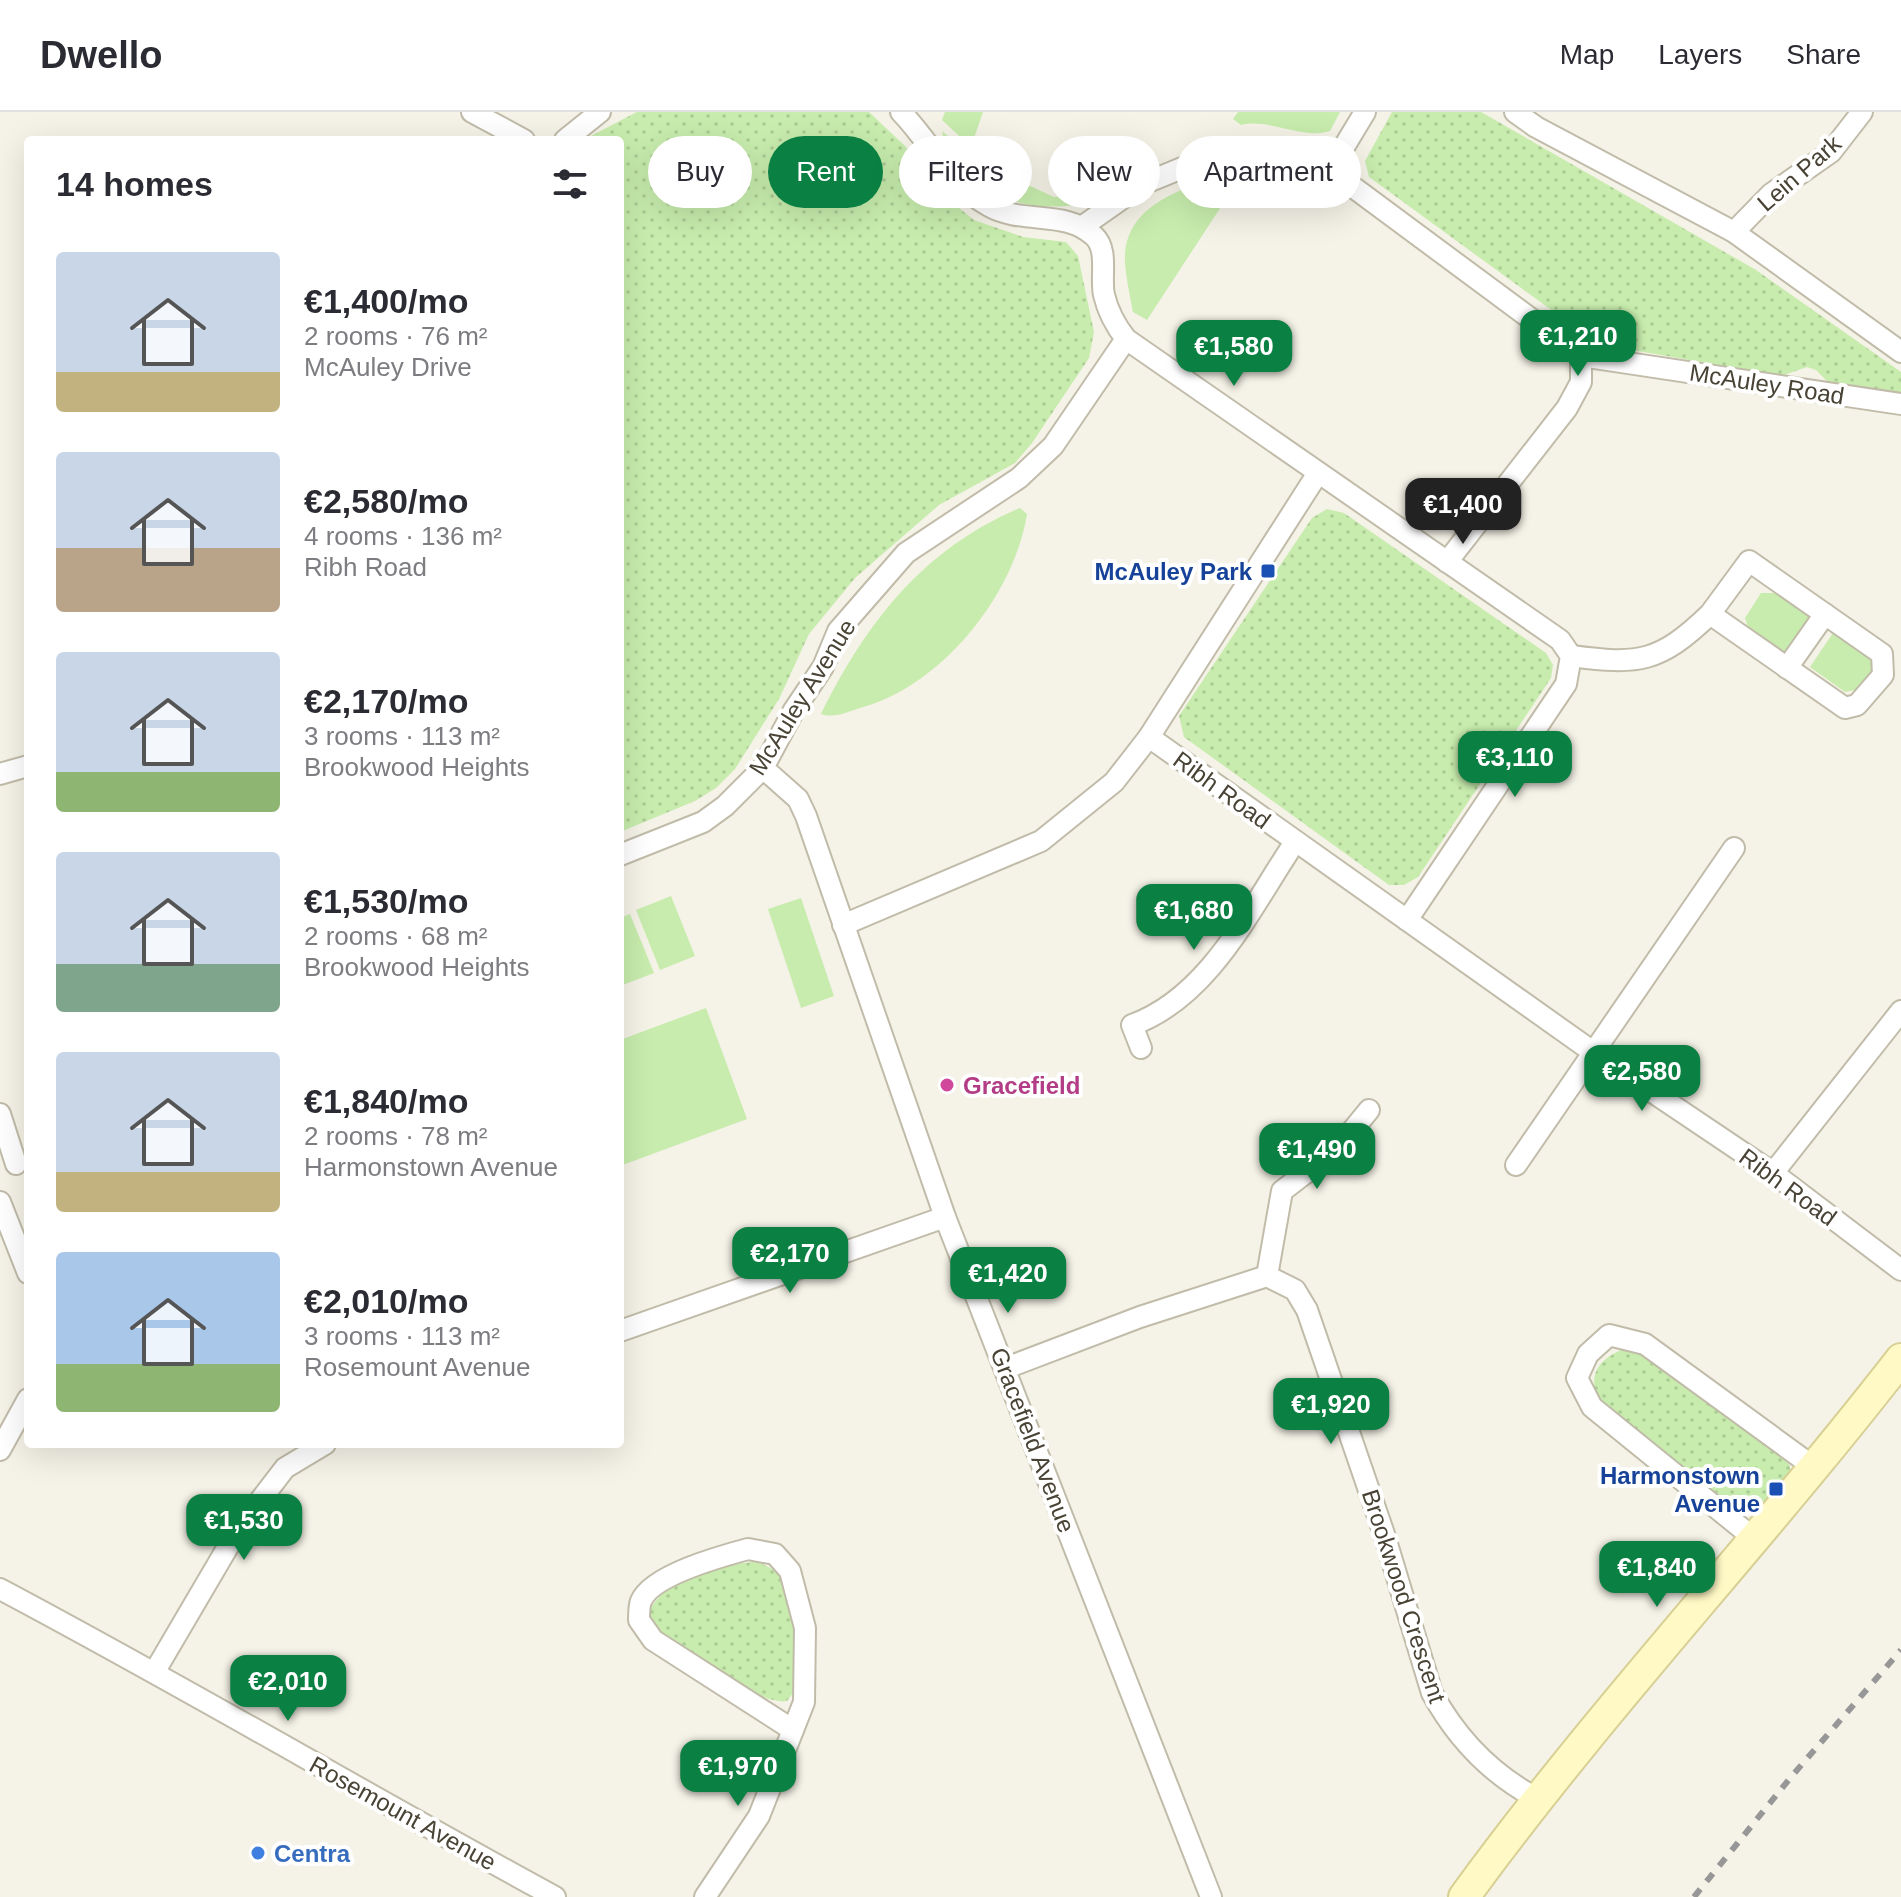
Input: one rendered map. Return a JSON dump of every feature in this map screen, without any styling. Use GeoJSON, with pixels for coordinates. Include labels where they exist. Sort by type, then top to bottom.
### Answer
{"type":"FeatureCollection","features":[{"type":"Feature","properties":{"kind":"street"},"geometry":{"type":"LineString","coordinates":[[472,112],[517,136]]}},
{"type":"Feature","properties":{"kind":"street"},"geometry":{"type":"LineString","coordinates":[[570,136],[600,112]]}},
{"type":"Feature","properties":{"kind":"street"},"geometry":{"type":"LineString","coordinates":[[1351,136],[1365,112]]}},
{"type":"Feature","properties":{"kind":"street"},"geometry":{"type":"LineString","coordinates":[[1515,112],[1536,127],[1734,232],[1901,352]]}},
{"type":"Feature","properties":{"kind":"street","name":"Lein Park"},"geometry":{"type":"LineString","coordinates":[[1734,232],[1771,194],[1831,152],[1862,112]]}},
{"type":"Feature","properties":{"kind":"street"},"geometry":{"type":"LineString","coordinates":[[913,116],[948,169],[987,205],[1008,215],[1066,219],[1083,226],[1097,239],[1104,270],[1103,291],[1113,323],[1126,339],[1560,640],[1571,656],[1566,684],[1407,920]]}},
{"type":"Feature","properties":{"kind":"street","name":"McAuley Road"},"geometry":{"type":"LineString","coordinates":[[1083,226],[1143,184],[1176,170]]}},
{"type":"Feature","properties":{"kind":"street","name":"McAuley Road"},"geometry":{"type":"LineString","coordinates":[[1361,193],[1581,356],[1901,404]]}},
{"type":"Feature","properties":{"kind":"street","name":"McAuley Avenue"},"geometry":{"type":"LineString","coordinates":[[624,853],[703,822],[725,806],[763,768],[794,710],[823,667],[838,631],[906,553],[1019,478],[1053,446],[1126,339]]}},
{"type":"Feature","properties":{"kind":"street"},"geometry":{"type":"LineString","coordinates":[[1447,562],[1567,408],[1581,382],[1581,356]]}},
{"type":"Feature","properties":{"kind":"street"},"geometry":{"type":"LineString","coordinates":[[843,925],[1041,841],[1114,782],[1149,737],[1318,473]]}},
{"type":"Feature","properties":{"kind":"street"},"geometry":{"type":"LineString","coordinates":[[1571,656],[1625,663],[1678,645],[1710,614],[1749,561],[1882,654],[1883,675],[1857,705],[1845,708],[1710,614]]}},
{"type":"Feature","properties":{"kind":"street"},"geometry":{"type":"LineString","coordinates":[[1787,668],[1825,614]]}},
{"type":"Feature","properties":{"kind":"street","name":"Ribh Road"},"geometry":{"type":"LineString","coordinates":[[1149,737],[1593,1052],[1773,1173],[1901,1270]]}},
{"type":"Feature","properties":{"kind":"street"},"geometry":{"type":"LineString","coordinates":[[0,774],[24,767]]}},
{"type":"Feature","properties":{"kind":"street","name":"Gracefield Avenue"},"geometry":{"type":"LineString","coordinates":[[763,768],[798,799],[945,1217],[1211,1897]]}},
{"type":"Feature","properties":{"kind":"street","name":"Ribh Road"},"geometry":{"type":"LineString","coordinates":[[1141,1048],[1132,1025],[1156,1016],[1205,975],[1295,842]]}},
{"type":"Feature","properties":{"kind":"street"},"geometry":{"type":"LineString","coordinates":[[1516,1165],[1734,848]]}},
{"type":"Feature","properties":{"kind":"street"},"geometry":{"type":"LineString","coordinates":[[1773,1173],[1901,1011]]}},
{"type":"Feature","properties":{"kind":"street"},"geometry":{"type":"LineString","coordinates":[[1006,1368],[1140,1317],[1267,1276],[1282,1191],[1338,1148],[1369,1110]]}},
{"type":"Feature","properties":{"kind":"street"},"geometry":{"type":"LineString","coordinates":[[0,1114],[15,1165]]}},
{"type":"Feature","properties":{"kind":"street"},"geometry":{"type":"LineString","coordinates":[[0,1202],[24,1263]]}},
{"type":"Feature","properties":{"kind":"street"},"geometry":{"type":"LineString","coordinates":[[624,1330],[945,1217]]}},
{"type":"Feature","properties":{"kind":"street","name":"Brookwood Crescent"},"geometry":{"type":"LineString","coordinates":[[1267,1276],[1295,1290],[1307,1310],[1384,1534],[1432,1693],[1451,1728],[1509,1784],[1536,1798]]}},
{"type":"Feature","properties":{"kind":"street"},"geometry":{"type":"LineString","coordinates":[[1756,1540],[1592,1407],[1577,1378],[1588,1354],[1609,1335],[1645,1344],[1815,1468]]}},
{"type":"Feature","properties":{"kind":"street"},"geometry":{"type":"LineString","coordinates":[[1464,1897],[1536,1798],[1696,1604],[1756,1540],[1901,1359]]}},
{"type":"Feature","properties":{"kind":"street"},"geometry":{"type":"LineString","coordinates":[[0,1450],[24,1406]]}},
{"type":"Feature","properties":{"kind":"street"},"geometry":{"type":"LineString","coordinates":[[155,1671],[239,1528],[285,1468],[318,1448]]}},
{"type":"Feature","properties":{"kind":"street"},"geometry":{"type":"LineString","coordinates":[[705,1897],[759,1816],[793,1730],[804,1702],[805,1628],[790,1571],[775,1554],[748,1549],[718,1557],[656,1585],[641,1600],[639,1620],[653,1640],[793,1730]]}},
{"type":"Feature","properties":{"kind":"street","name":"Rosemount Avenue"},"geometry":{"type":"LineString","coordinates":[[0,1589],[155,1671],[354,1788],[555,1897]]}},
{"type":"Feature","properties":{"kind":"green space"},"geometry":{"type":"Polygon","coordinates":[[[637,112],[869,112],[899,140],[899,208],[959,208],[974,220],[1023,237],[1066,242],[1078,256],[1094,332],[1089,358],[1015,463],[939,505],[855,578],[809,634],[779,699],[735,769],[716,788],[695,801],[624,830],[624,136],[591,136],[637,112]]]}},
{"type":"Feature","properties":{"kind":"green space"},"geometry":{"type":"Polygon","coordinates":[[[945,112],[983,112],[975,136],[959,136],[942,120],[945,112]]]}},
{"type":"Feature","properties":{"kind":"green space"},"geometry":{"type":"Polygon","coordinates":[[[1238,112],[1340,112],[1330,131],[1308,133],[1263,124],[1241,125],[1233,119],[1238,112]]]}},
{"type":"Feature","properties":{"kind":"green space"},"geometry":{"type":"Polygon","coordinates":[[[1392,112],[1481,112],[1756,270],[1901,372],[1901,394],[1829,383],[1816,370],[1807,367],[1781,376],[1598,344],[1369,177],[1365,161],[1392,112]]]}},
{"type":"Feature","properties":{"kind":"green space"},"geometry":{"type":"Polygon","coordinates":[[[1032,187],[1048,194],[1048,206],[1032,205],[1032,187]]]}},
{"type":"Feature","properties":{"kind":"green space"},"geometry":{"type":"Polygon","coordinates":[[[1176,192],[1176,208],[1220,208],[1147,320],[1133,312],[1125,262],[1127,240],[1136,223],[1150,208],[1160,208],[1160,201],[1176,192]]]}},
{"type":"Feature","properties":{"kind":"green space"},"geometry":{"type":"Polygon","coordinates":[[[1020,508],[1027,514],[1007,575],[970,633],[946,658],[892,696],[842,714],[821,714],[858,649],[901,592],[954,545],[1020,508]]]}},
{"type":"Feature","properties":{"kind":"green space"},"geometry":{"type":"Polygon","coordinates":[[[1327,509],[1344,513],[1546,653],[1553,665],[1551,678],[1418,877],[1404,885],[1389,885],[1184,737],[1179,716],[1312,518],[1327,509]]]}},
{"type":"Feature","properties":{"kind":"green space"},"geometry":{"type":"Polygon","coordinates":[[[1761,593],[1781,593],[1812,614],[1782,656],[1751,635],[1745,618],[1761,593]]]}},
{"type":"Feature","properties":{"kind":"green space"},"geometry":{"type":"Polygon","coordinates":[[[1835,630],[1872,656],[1874,667],[1860,689],[1845,692],[1810,667],[1835,630]]]}},
{"type":"Feature","properties":{"kind":"green space"},"geometry":{"type":"Polygon","coordinates":[[[671,896],[695,956],[660,970],[636,910],[671,896]]]}},
{"type":"Feature","properties":{"kind":"green space"},"geometry":{"type":"Polygon","coordinates":[[[801,898],[834,996],[801,1008],[768,909],[801,898]]]}},
{"type":"Feature","properties":{"kind":"green space"},"geometry":{"type":"Polygon","coordinates":[[[630,914],[654,973],[624,984],[624,916],[630,914]]]}},
{"type":"Feature","properties":{"kind":"green space"},"geometry":{"type":"Polygon","coordinates":[[[706,1008],[747,1119],[624,1165],[624,1039],[706,1008]]]}},
{"type":"Feature","properties":{"kind":"green space"},"geometry":{"type":"Polygon","coordinates":[[[1630,1347],[1649,1356],[1786,1457],[1790,1465],[1789,1480],[1762,1513],[1742,1513],[1597,1398],[1594,1379],[1600,1365],[1612,1354],[1630,1347]]]}},
{"type":"Feature","properties":{"kind":"green space"},"geometry":{"type":"Polygon","coordinates":[[[752,1562],[770,1567],[782,1579],[789,1595],[795,1635],[793,1693],[787,1701],[758,1695],[650,1630],[647,1613],[680,1578],[704,1569],[752,1562]]]}},
{"type":"Feature","properties":{"kind":"railway"},"geometry":{"type":"LineString","coordinates":[[1694,1897],[1791,1777],[1901,1650]]}},
{"type":"Feature","properties":{"kind":"place","name":"McAuley Park"},"geometry":{"type":"Point","coordinates":[1268,571]}},
{"type":"Feature","properties":{"kind":"place","name":"Gracefield"},"geometry":{"type":"Point","coordinates":[947,1085]}},
{"type":"Feature","properties":{"kind":"place","name":"Harmonstown Avenue"},"geometry":{"type":"Point","coordinates":[1776,1489]}},
{"type":"Feature","properties":{"kind":"place","name":"Centra"},"geometry":{"type":"Point","coordinates":[258,1853]}}]}
